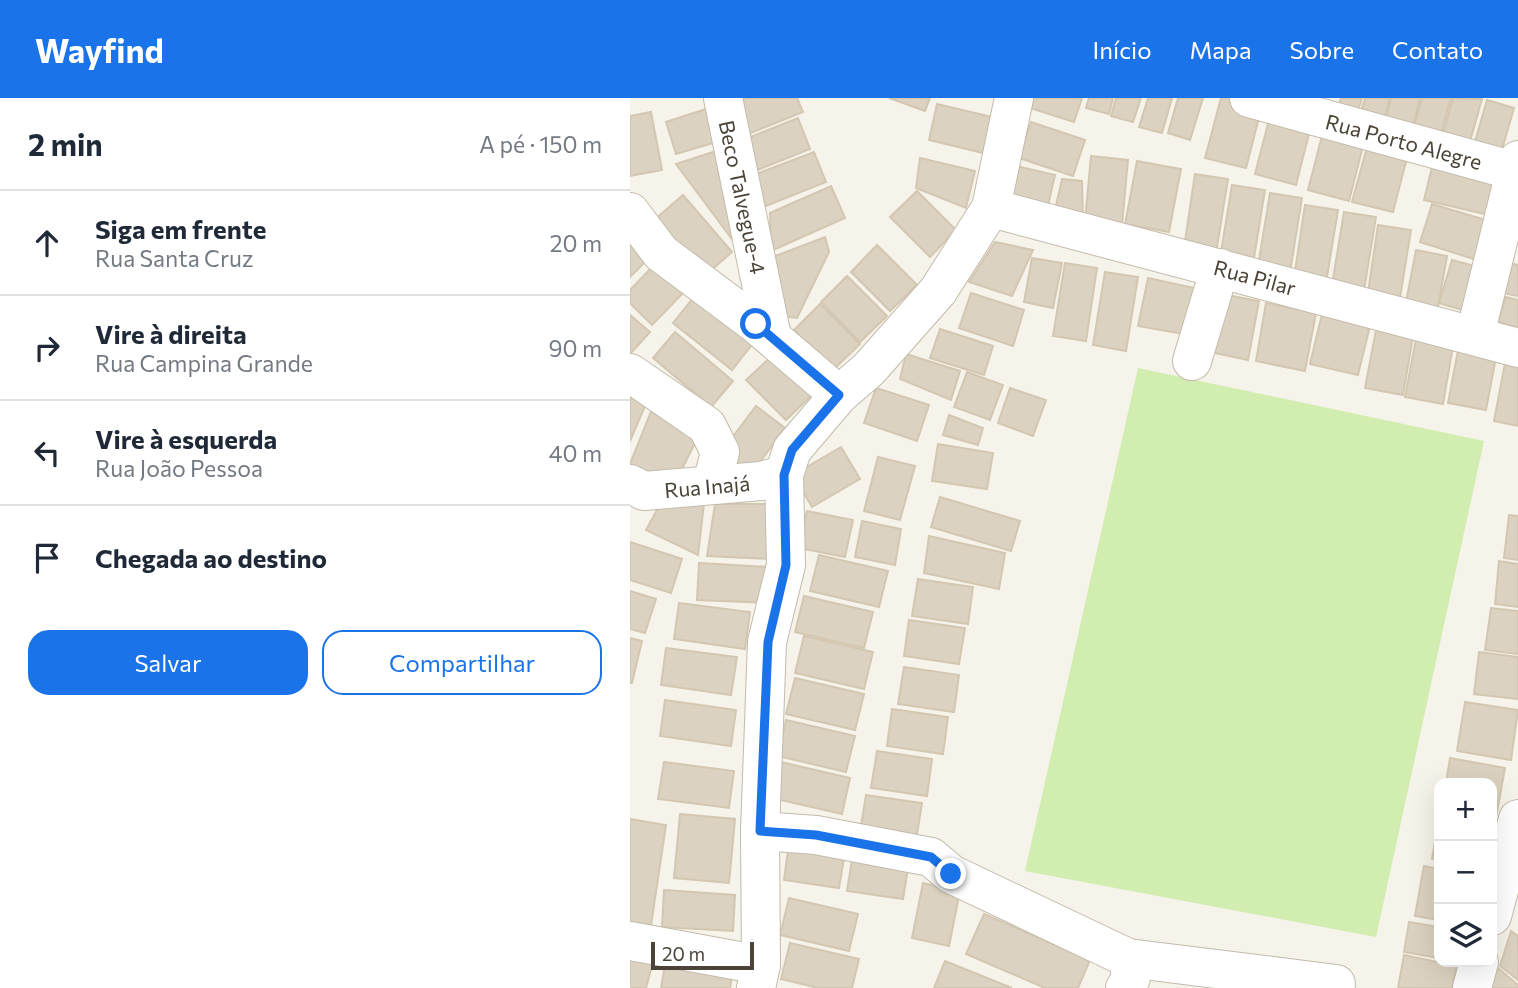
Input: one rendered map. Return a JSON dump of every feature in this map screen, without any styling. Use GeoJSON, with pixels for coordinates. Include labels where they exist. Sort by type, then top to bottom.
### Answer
{"type":"FeatureCollection","features":[{"type":"Feature","properties":{"kind":"street","name":"Beco Talvegue-4"},"geometry":{"type":"LineString","coordinates":[[723,98],[772,337]]}},
{"type":"Feature","properties":{"kind":"street"},"geometry":{"type":"LineString","coordinates":[[630,942],[759,977],[760,831],[768,642],[786,565],[784,475],[792,450],[839,395],[869,369],[938,291],[991,208],[1014,98]]}},
{"type":"Feature","properties":{"kind":"street","name":"Rua Porto Alegre"},"geometry":{"type":"LineString","coordinates":[[1250,98],[1517,168]]}},
{"type":"Feature","properties":{"kind":"street"},"geometry":{"type":"LineString","coordinates":[[1475,335],[1517,168]]}},
{"type":"Feature","properties":{"kind":"street","name":"Rua Pilar"},"geometry":{"type":"LineString","coordinates":[[991,208],[1518,348]]}},
{"type":"Feature","properties":{"kind":"street"},"geometry":{"type":"LineString","coordinates":[[630,212],[661,253],[772,337],[839,395]]}},
{"type":"Feature","properties":{"kind":"street"},"geometry":{"type":"LineString","coordinates":[[1192,361],[1220,268]]}},
{"type":"Feature","properties":{"kind":"street"},"geometry":{"type":"LineString","coordinates":[[630,373],[707,426],[720,452],[712,484]]}},
{"type":"Feature","properties":{"kind":"street","name":"Rua Inajá"},"geometry":{"type":"LineString","coordinates":[[635,496],[712,484],[761,481],[784,475]]}},
{"type":"Feature","properties":{"kind":"street"},"geometry":{"type":"LineString","coordinates":[[1495,904],[1518,819]]}},
{"type":"Feature","properties":{"kind":"street"},"geometry":{"type":"LineString","coordinates":[[760,831],[816,835],[931,857],[951,874],[1126,973],[1336,985],[1335,988]]}},
{"type":"Feature","properties":{"kind":"street"},"geometry":{"type":"LineString","coordinates":[[1472,988],[1478,967]]}},
{"type":"Feature","properties":{"kind":"green space"},"geometry":{"type":"Polygon","coordinates":[[[1138,368],[1484,441],[1376,937],[1025,871],[1138,368]]]}},
{"type":"Feature","properties":{"kind":"building"},"geometry":{"type":"Polygon","coordinates":[[[746,98],[797,98],[803,112],[743,136],[731,104],[746,98]]]}},
{"type":"Feature","properties":{"kind":"building"},"geometry":{"type":"Polygon","coordinates":[[[889,98],[930,98],[925,111],[889,98]]]}},
{"type":"Feature","properties":{"kind":"building"},"geometry":{"type":"Polygon","coordinates":[[[1023,98],[1082,98],[1074,122],[1021,105],[1023,98]]]}},
{"type":"Feature","properties":{"kind":"building"},"geometry":{"type":"Polygon","coordinates":[[[1089,98],[1113,98],[1109,114],[1086,108],[1089,98]]]}},
{"type":"Feature","properties":{"kind":"building"},"geometry":{"type":"Polygon","coordinates":[[[1116,98],[1141,98],[1133,122],[1111,116],[1116,98]]]}},
{"type":"Feature","properties":{"kind":"building"},"geometry":{"type":"Polygon","coordinates":[[[1148,98],[1172,98],[1162,133],[1139,127],[1148,98]]]}},
{"type":"Feature","properties":{"kind":"building"},"geometry":{"type":"Polygon","coordinates":[[[1178,98],[1203,98],[1190,140],[1168,133],[1178,98]]]}},
{"type":"Feature","properties":{"kind":"building"},"geometry":{"type":"Polygon","coordinates":[[[1221,98],[1262,106],[1246,168],[1205,158],[1221,98]]]}},
{"type":"Feature","properties":{"kind":"building"},"geometry":{"type":"Polygon","coordinates":[[[1341,98],[1362,98],[1357,114],[1338,108],[1341,98]]]}},
{"type":"Feature","properties":{"kind":"building"},"geometry":{"type":"Polygon","coordinates":[[[1365,98],[1390,98],[1383,122],[1360,115],[1365,98]]]}},
{"type":"Feature","properties":{"kind":"building"},"geometry":{"type":"Polygon","coordinates":[[[1391,98],[1420,98],[1412,130],[1385,122],[1391,98]]]}},
{"type":"Feature","properties":{"kind":"building"},"geometry":{"type":"Polygon","coordinates":[[[1422,98],[1451,98],[1440,137],[1413,129],[1422,98]]]}},
{"type":"Feature","properties":{"kind":"building"},"geometry":{"type":"Polygon","coordinates":[[[1453,98],[1482,99],[1469,145],[1442,137],[1453,98]]]}},
{"type":"Feature","properties":{"kind":"building"},"geometry":{"type":"Polygon","coordinates":[[[1487,100],[1514,108],[1501,153],[1474,145],[1487,100]]]}},
{"type":"Feature","properties":{"kind":"building"},"geometry":{"type":"Polygon","coordinates":[[[937,104],[992,117],[983,153],[929,140],[937,104]]]}},
{"type":"Feature","properties":{"kind":"building"},"geometry":{"type":"Polygon","coordinates":[[[712,107],[723,140],[676,154],[666,122],[712,107]]]}},
{"type":"Feature","properties":{"kind":"building"},"geometry":{"type":"Polygon","coordinates":[[[651,112],[662,170],[630,176],[630,116],[651,112]]]}},
{"type":"Feature","properties":{"kind":"building"},"geometry":{"type":"Polygon","coordinates":[[[1271,112],[1312,122],[1296,185],[1255,174],[1271,112]]]}},
{"type":"Feature","properties":{"kind":"building"},"geometry":{"type":"Polygon","coordinates":[[[798,118],[810,149],[750,173],[738,142],[798,118]]]}},
{"type":"Feature","properties":{"kind":"building"},"geometry":{"type":"Polygon","coordinates":[[[1031,122],[1085,140],[1073,176],[1019,158],[1031,122]]]}},
{"type":"Feature","properties":{"kind":"building"},"geometry":{"type":"Polygon","coordinates":[[[1324,128],[1365,138],[1349,201],[1308,190],[1324,128]]]}},
{"type":"Feature","properties":{"kind":"building"},"geometry":{"type":"Polygon","coordinates":[[[1369,140],[1409,150],[1393,212],[1352,202],[1369,140]]]}},
{"type":"Feature","properties":{"kind":"building"},"geometry":{"type":"Polygon","coordinates":[[[719,150],[737,246],[676,164],[719,150]]]}},
{"type":"Feature","properties":{"kind":"building"},"geometry":{"type":"Polygon","coordinates":[[[814,152],[826,182],[766,206],[754,175],[814,152]]]}},
{"type":"Feature","properties":{"kind":"building"},"geometry":{"type":"Polygon","coordinates":[[[1091,156],[1128,160],[1122,225],[1085,221],[1091,156]]]}},
{"type":"Feature","properties":{"kind":"building"},"geometry":{"type":"Polygon","coordinates":[[[920,158],[975,171],[966,208],[916,188],[920,158]]]}},
{"type":"Feature","properties":{"kind":"building"},"geometry":{"type":"Polygon","coordinates":[[[1137,161],[1181,169],[1169,232],[1125,224],[1137,161]]]}},
{"type":"Feature","properties":{"kind":"building"},"geometry":{"type":"Polygon","coordinates":[[[1433,163],[1498,178],[1489,215],[1424,200],[1433,163]]]}},
{"type":"Feature","properties":{"kind":"building"},"geometry":{"type":"Polygon","coordinates":[[[1016,166],[1055,175],[1047,210],[1009,202],[1016,166]]]}},
{"type":"Feature","properties":{"kind":"building"},"geometry":{"type":"Polygon","coordinates":[[[1195,174],[1228,179],[1216,253],[1184,248],[1195,174]]]}},
{"type":"Feature","properties":{"kind":"building"},"geometry":{"type":"Polygon","coordinates":[[[1062,179],[1082,181],[1083,221],[1054,214],[1062,179]]]}},
{"type":"Feature","properties":{"kind":"building"},"geometry":{"type":"Polygon","coordinates":[[[1232,185],[1265,190],[1253,264],[1220,258],[1232,185]]]}},
{"type":"Feature","properties":{"kind":"building"},"geometry":{"type":"Polygon","coordinates":[[[831,186],[845,218],[771,251],[770,213],[831,186]]]}},
{"type":"Feature","properties":{"kind":"building"},"geometry":{"type":"Polygon","coordinates":[[[917,191],[956,230],[930,257],[890,217],[917,191]]]}},
{"type":"Feature","properties":{"kind":"building"},"geometry":{"type":"Polygon","coordinates":[[[1270,193],[1302,198],[1290,272],[1258,266],[1270,193]]]}},
{"type":"Feature","properties":{"kind":"building"},"geometry":{"type":"Polygon","coordinates":[[[683,195],[732,252],[702,278],[652,222],[683,195]]]}},
{"type":"Feature","properties":{"kind":"building"},"geometry":{"type":"Polygon","coordinates":[[[1432,204],[1492,222],[1480,261],[1420,242],[1432,204]]]}},
{"type":"Feature","properties":{"kind":"building"},"geometry":{"type":"Polygon","coordinates":[[[1305,205],[1338,210],[1326,283],[1294,278],[1305,205]]]}},
{"type":"Feature","properties":{"kind":"building"},"geometry":{"type":"Polygon","coordinates":[[[1344,212],[1376,217],[1364,290],[1332,285],[1344,212]]]}},
{"type":"Feature","properties":{"kind":"building"},"geometry":{"type":"Polygon","coordinates":[[[1378,225],[1411,230],[1399,304],[1367,299],[1378,225]]]}},
{"type":"Feature","properties":{"kind":"building"},"geometry":{"type":"Polygon","coordinates":[[[630,236],[651,256],[630,277],[630,236]]]}},
{"type":"Feature","properties":{"kind":"building"},"geometry":{"type":"Polygon","coordinates":[[[825,237],[829,252],[797,318],[780,316],[770,258],[825,237]]]}},
{"type":"Feature","properties":{"kind":"building"},"geometry":{"type":"Polygon","coordinates":[[[995,242],[1033,250],[1012,296],[969,282],[995,242]]]}},
{"type":"Feature","properties":{"kind":"building"},"geometry":{"type":"Polygon","coordinates":[[[877,245],[917,285],[890,311],[851,272],[877,245]]]}},
{"type":"Feature","properties":{"kind":"building"},"geometry":{"type":"Polygon","coordinates":[[[1416,250],[1447,256],[1437,313],[1405,307],[1416,250]]]}},
{"type":"Feature","properties":{"kind":"building"},"geometry":{"type":"Polygon","coordinates":[[[1032,258],[1062,263],[1053,308],[1024,302],[1032,258]]]}},
{"type":"Feature","properties":{"kind":"building"},"geometry":{"type":"Polygon","coordinates":[[[1452,260],[1482,268],[1469,312],[1439,303],[1452,260]]]}},
{"type":"Feature","properties":{"kind":"building"},"geometry":{"type":"Polygon","coordinates":[[[657,262],[686,290],[652,325],[630,303],[630,290],[657,262]]]}},
{"type":"Feature","properties":{"kind":"building"},"geometry":{"type":"Polygon","coordinates":[[[1065,263],[1097,268],[1086,341],[1053,336],[1065,263]]]}},
{"type":"Feature","properties":{"kind":"building"},"geometry":{"type":"Polygon","coordinates":[[[1509,263],[1518,265],[1518,296],[1503,293],[1509,263]]]}},
{"type":"Feature","properties":{"kind":"building"},"geometry":{"type":"Polygon","coordinates":[[[1105,272],[1138,277],[1126,351],[1093,345],[1105,272]]]}},
{"type":"Feature","properties":{"kind":"building"},"geometry":{"type":"Polygon","coordinates":[[[847,276],[887,316],[860,342],[821,302],[847,276]]]}},
{"type":"Feature","properties":{"kind":"building"},"geometry":{"type":"Polygon","coordinates":[[[1148,278],[1194,288],[1184,334],[1138,326],[1148,278]]]}},
{"type":"Feature","properties":{"kind":"building"},"geometry":{"type":"Polygon","coordinates":[[[698,292],[757,338],[732,370],[673,323],[698,292]]]}},
{"type":"Feature","properties":{"kind":"building"},"geometry":{"type":"Polygon","coordinates":[[[971,293],[1024,310],[1013,346],[959,328],[971,293]]]}},
{"type":"Feature","properties":{"kind":"building"},"geometry":{"type":"Polygon","coordinates":[[[1221,294],[1259,301],[1248,360],[1210,352],[1221,294]]]}},
{"type":"Feature","properties":{"kind":"building"},"geometry":{"type":"Polygon","coordinates":[[[1506,297],[1518,300],[1518,328],[1498,322],[1506,297]]]}},
{"type":"Feature","properties":{"kind":"building"},"geometry":{"type":"Polygon","coordinates":[[[1266,303],[1316,313],[1305,371],[1256,361],[1266,303]]]}},
{"type":"Feature","properties":{"kind":"building"},"geometry":{"type":"Polygon","coordinates":[[[820,304],[860,344],[833,370],[794,330],[820,304]]]}},
{"type":"Feature","properties":{"kind":"building"},"geometry":{"type":"Polygon","coordinates":[[[1322,314],[1370,326],[1358,375],[1310,364],[1322,314]]]}},
{"type":"Feature","properties":{"kind":"building"},"geometry":{"type":"Polygon","coordinates":[[[630,315],[650,332],[630,354],[630,315]]]}},
{"type":"Feature","properties":{"kind":"building"},"geometry":{"type":"Polygon","coordinates":[[[940,329],[993,346],[984,375],[930,358],[940,329]]]}},
{"type":"Feature","properties":{"kind":"building"},"geometry":{"type":"Polygon","coordinates":[[[1376,330],[1413,337],[1403,395],[1365,388],[1376,330]]]}},
{"type":"Feature","properties":{"kind":"building"},"geometry":{"type":"Polygon","coordinates":[[[675,332],[733,381],[711,407],[653,358],[675,332]]]}},
{"type":"Feature","properties":{"kind":"building"},"geometry":{"type":"Polygon","coordinates":[[[1416,339],[1453,346],[1443,404],[1405,397],[1416,339]]]}},
{"type":"Feature","properties":{"kind":"building"},"geometry":{"type":"Polygon","coordinates":[[[1459,345],[1497,352],[1486,410],[1448,403],[1459,345]]]}},
{"type":"Feature","properties":{"kind":"building"},"geometry":{"type":"Polygon","coordinates":[[[906,354],[960,371],[951,400],[900,379],[906,354]]]}},
{"type":"Feature","properties":{"kind":"building"},"geometry":{"type":"Polygon","coordinates":[[[773,355],[813,394],[786,420],[746,380],[773,355]]]}},
{"type":"Feature","properties":{"kind":"building"},"geometry":{"type":"Polygon","coordinates":[[[1505,363],[1518,366],[1518,426],[1494,421],[1505,363]]]}},
{"type":"Feature","properties":{"kind":"building"},"geometry":{"type":"Polygon","coordinates":[[[967,372],[1003,385],[990,420],[954,407],[967,372]]]}},
{"type":"Feature","properties":{"kind":"building"},"geometry":{"type":"Polygon","coordinates":[[[876,388],[929,405],[917,441],[864,423],[876,388]]]}},
{"type":"Feature","properties":{"kind":"building"},"geometry":{"type":"Polygon","coordinates":[[[1010,388],[1046,400],[1033,436],[998,423],[1010,388]]]}},
{"type":"Feature","properties":{"kind":"building"},"geometry":{"type":"Polygon","coordinates":[[[630,396],[645,406],[630,441],[630,396]]]}},
{"type":"Feature","properties":{"kind":"building"},"geometry":{"type":"Polygon","coordinates":[[[756,406],[785,428],[752,473],[722,451],[756,406]]]}},
{"type":"Feature","properties":{"kind":"building"},"geometry":{"type":"Polygon","coordinates":[[[652,409],[696,441],[677,479],[630,469],[652,409]]]}},
{"type":"Feature","properties":{"kind":"building"},"geometry":{"type":"Polygon","coordinates":[[[949,415],[983,428],[978,445],[943,435],[949,415]]]}},
{"type":"Feature","properties":{"kind":"building"},"geometry":{"type":"Polygon","coordinates":[[[938,444],[993,453],[987,489],[932,481],[938,444]]]}},
{"type":"Feature","properties":{"kind":"building"},"geometry":{"type":"Polygon","coordinates":[[[841,447],[860,479],[812,507],[793,475],[841,447]]]}},
{"type":"Feature","properties":{"kind":"building"},"geometry":{"type":"Polygon","coordinates":[[[878,457],[915,466],[900,520],[864,511],[878,457]]]}},
{"type":"Feature","properties":{"kind":"building"},"geometry":{"type":"Polygon","coordinates":[[[940,497],[1020,521],[1011,551],[931,527],[940,497]]]}},
{"type":"Feature","properties":{"kind":"building"},"geometry":{"type":"Polygon","coordinates":[[[704,504],[698,555],[646,530],[658,508],[704,504]]]}},
{"type":"Feature","properties":{"kind":"building"},"geometry":{"type":"Polygon","coordinates":[[[715,504],[766,504],[772,559],[707,556],[715,504]]]}},
{"type":"Feature","properties":{"kind":"building"},"geometry":{"type":"Polygon","coordinates":[[[807,511],[853,520],[845,557],[799,548],[807,511]]]}},
{"type":"Feature","properties":{"kind":"building"},"geometry":{"type":"Polygon","coordinates":[[[1509,515],[1518,516],[1518,560],[1504,558],[1509,515]]]}},
{"type":"Feature","properties":{"kind":"building"},"geometry":{"type":"Polygon","coordinates":[[[862,521],[901,529],[895,565],[855,557],[862,521]]]}},
{"type":"Feature","properties":{"kind":"building"},"geometry":{"type":"Polygon","coordinates":[[[929,536],[1005,553],[999,589],[924,573],[929,536]]]}},
{"type":"Feature","properties":{"kind":"building"},"geometry":{"type":"Polygon","coordinates":[[[630,542],[682,559],[671,593],[630,580],[630,542]]]}},
{"type":"Feature","properties":{"kind":"building"},"geometry":{"type":"Polygon","coordinates":[[[819,555],[888,571],[879,607],[810,591],[819,555]]]}},
{"type":"Feature","properties":{"kind":"building"},"geometry":{"type":"Polygon","coordinates":[[[1499,561],[1518,564],[1518,607],[1495,604],[1499,561]]]}},
{"type":"Feature","properties":{"kind":"building"},"geometry":{"type":"Polygon","coordinates":[[[699,563],[770,567],[768,603],[697,600],[699,563]]]}},
{"type":"Feature","properties":{"kind":"building"},"geometry":{"type":"Polygon","coordinates":[[[918,579],[973,587],[968,624],[912,616],[918,579]]]}},
{"type":"Feature","properties":{"kind":"building"},"geometry":{"type":"Polygon","coordinates":[[[630,591],[656,599],[645,633],[630,629],[630,591]]]}},
{"type":"Feature","properties":{"kind":"building"},"geometry":{"type":"Polygon","coordinates":[[[804,596],[873,612],[864,648],[795,632],[804,596]]]}},
{"type":"Feature","properties":{"kind":"building"},"geometry":{"type":"Polygon","coordinates":[[[679,603],[750,612],[745,649],[674,639],[679,603]]]}},
{"type":"Feature","properties":{"kind":"building"},"geometry":{"type":"Polygon","coordinates":[[[1491,608],[1518,611],[1518,654],[1485,650],[1491,608]]]}},
{"type":"Feature","properties":{"kind":"building"},"geometry":{"type":"Polygon","coordinates":[[[909,620],[965,628],[959,664],[904,656],[909,620]]]}},
{"type":"Feature","properties":{"kind":"building"},"geometry":{"type":"Polygon","coordinates":[[[804,636],[873,652],[864,689],[795,673],[804,636]]]}},
{"type":"Feature","properties":{"kind":"building"},"geometry":{"type":"Polygon","coordinates":[[[630,638],[642,641],[632,683],[630,683],[630,638]]]}},
{"type":"Feature","properties":{"kind":"building"},"geometry":{"type":"Polygon","coordinates":[[[666,648],[737,657],[731,695],[661,685],[666,648]]]}},
{"type":"Feature","properties":{"kind":"building"},"geometry":{"type":"Polygon","coordinates":[[[1479,652],[1518,657],[1518,699],[1474,694],[1479,652]]]}},
{"type":"Feature","properties":{"kind":"building"},"geometry":{"type":"Polygon","coordinates":[[[904,667],[959,675],[954,712],[898,704],[904,667]]]}},
{"type":"Feature","properties":{"kind":"building"},"geometry":{"type":"Polygon","coordinates":[[[795,678],[864,694],[855,730],[786,714],[795,678]]]}},
{"type":"Feature","properties":{"kind":"building"},"geometry":{"type":"Polygon","coordinates":[[[665,700],[736,710],[731,746],[660,736],[665,700]]]}},
{"type":"Feature","properties":{"kind":"building"},"geometry":{"type":"Polygon","coordinates":[[[1465,702],[1518,710],[1511,760],[1457,751],[1465,702]]]}},
{"type":"Feature","properties":{"kind":"building"},"geometry":{"type":"Polygon","coordinates":[[[892,709],[948,717],[943,754],[887,746],[892,709]]]}},
{"type":"Feature","properties":{"kind":"building"},"geometry":{"type":"Polygon","coordinates":[[[786,720],[855,736],[846,772],[778,756],[786,720]]]}},
{"type":"Feature","properties":{"kind":"building"},"geometry":{"type":"Polygon","coordinates":[[[877,751],[932,759],[927,796],[871,788],[877,751]]]}},
{"type":"Feature","properties":{"kind":"building"},"geometry":{"type":"Polygon","coordinates":[[[1450,758],[1505,768],[1497,812],[1497,778],[1447,778],[1450,758]]]}},
{"type":"Feature","properties":{"kind":"building"},"geometry":{"type":"Polygon","coordinates":[[[664,762],[734,771],[729,808],[658,799],[664,762]]]}},
{"type":"Feature","properties":{"kind":"building"},"geometry":{"type":"Polygon","coordinates":[[[781,762],[850,778],[842,814],[772,798],[781,762]]]}},
{"type":"Feature","properties":{"kind":"building"},"geometry":{"type":"Polygon","coordinates":[[[866,795],[922,803],[916,840],[860,832],[866,795]]]}},
{"type":"Feature","properties":{"kind":"building"},"geometry":{"type":"Polygon","coordinates":[[[680,814],[735,819],[729,883],[674,878],[680,814]]]}},
{"type":"Feature","properties":{"kind":"building"},"geometry":{"type":"Polygon","coordinates":[[[630,819],[666,825],[651,925],[630,922],[630,819]]]}},
{"type":"Feature","properties":{"kind":"building"},"geometry":{"type":"Polygon","coordinates":[[[789,843],[845,852],[839,888],[784,880],[789,843]]]}},
{"type":"Feature","properties":{"kind":"building"},"geometry":{"type":"Polygon","coordinates":[[[853,854],[909,862],[903,899],[847,891],[853,854]]]}},
{"type":"Feature","properties":{"kind":"building"},"geometry":{"type":"Polygon","coordinates":[[[1424,866],[1434,868],[1434,919],[1415,916],[1424,866]]]}},
{"type":"Feature","properties":{"kind":"building"},"geometry":{"type":"Polygon","coordinates":[[[923,883],[960,891],[949,946],[912,938],[923,883]]]}},
{"type":"Feature","properties":{"kind":"building"},"geometry":{"type":"Polygon","coordinates":[[[664,890],[735,895],[733,931],[662,927],[664,890]]]}},
{"type":"Feature","properties":{"kind":"building"},"geometry":{"type":"Polygon","coordinates":[[[789,898],[858,914],[849,951],[780,935],[789,898]]]}},
{"type":"Feature","properties":{"kind":"building"},"geometry":{"type":"Polygon","coordinates":[[[984,914],[1090,960],[1078,988],[1045,988],[966,954],[984,914]]]}},
{"type":"Feature","properties":{"kind":"building"},"geometry":{"type":"Polygon","coordinates":[[[1409,922],[1434,926],[1434,957],[1404,952],[1409,922]]]}},
{"type":"Feature","properties":{"kind":"building"},"geometry":{"type":"Polygon","coordinates":[[[1511,931],[1518,936],[1518,980],[1500,966],[1511,931]]]}},
{"type":"Feature","properties":{"kind":"building"},"geometry":{"type":"Polygon","coordinates":[[[790,943],[859,959],[852,988],[818,988],[781,979],[790,943]]]}},
{"type":"Feature","properties":{"kind":"building"},"geometry":{"type":"Polygon","coordinates":[[[630,955],[653,962],[646,988],[630,988],[630,955]]]}},
{"type":"Feature","properties":{"kind":"building"},"geometry":{"type":"Polygon","coordinates":[[[1404,955],[1434,961],[1434,967],[1456,967],[1452,988],[1398,988],[1404,955]]]}},
{"type":"Feature","properties":{"kind":"building"},"geometry":{"type":"Polygon","coordinates":[[[666,959],[733,970],[730,988],[661,988],[666,959]]]}},
{"type":"Feature","properties":{"kind":"building"},"geometry":{"type":"Polygon","coordinates":[[[945,961],[1012,988],[934,988],[945,961]]]}},
{"type":"Feature","properties":{"kind":"building"},"geometry":{"type":"Polygon","coordinates":[[[1498,968],[1518,985],[1518,988],[1489,988],[1498,968]]]}},
{"type":"Feature","properties":{"kind":"route"},"geometry":{"type":"LineString","coordinates":[[756,324],[839,395],[792,450],[784,475],[786,565],[768,642],[760,831],[816,835],[931,857],[951,874]]}}]}
